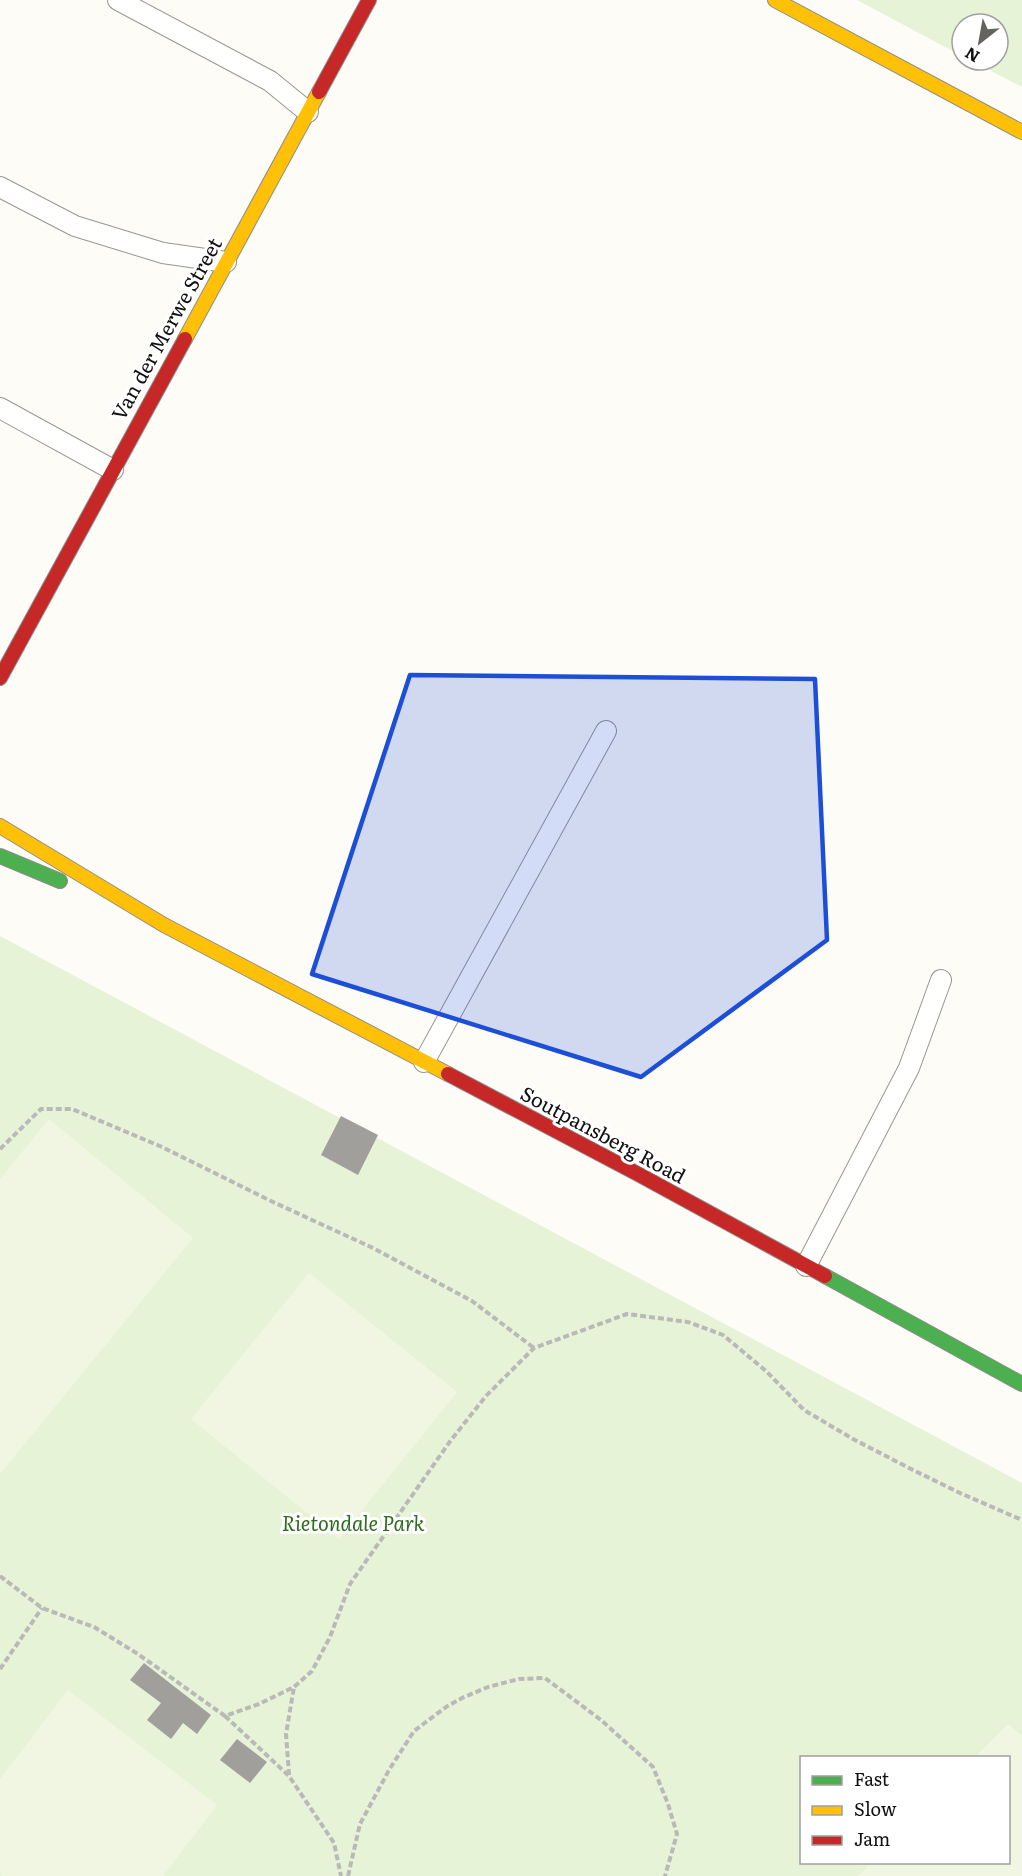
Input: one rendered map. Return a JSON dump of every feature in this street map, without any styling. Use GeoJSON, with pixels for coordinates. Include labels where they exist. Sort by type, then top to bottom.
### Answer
{"type":"FeatureCollection","features":[{"type":"Feature","properties":{"kind":"main road","name":"Van der Merwe Street"},"geometry":{"type":"LineString","coordinates":[[0,678],[369,0]]}},
{"type":"Feature","properties":{"kind":"main road"},"geometry":{"type":"LineString","coordinates":[[775,0],[1022,132]]}},
{"type":"Feature","properties":{"kind":"main road","name":"Soutpansberg Road"},"geometry":{"type":"LineString","coordinates":[[0,826],[164,925],[639,1174],[1022,1384]]}},
{"type":"Feature","properties":{"kind":"main road","name":"Soutpansberg Road"},"geometry":{"type":"LineString","coordinates":[[0,856],[164,925]]}},
{"type":"Feature","properties":{"kind":"lane"},"geometry":{"type":"LineString","coordinates":[[118,0],[270,81],[308,112]]}},
{"type":"Feature","properties":{"kind":"lane"},"geometry":{"type":"LineString","coordinates":[[0,187],[75,226],[163,253],[226,262]]}},
{"type":"Feature","properties":{"kind":"lane"},"geometry":{"type":"LineString","coordinates":[[0,408],[113,470]]}},
{"type":"Feature","properties":{"kind":"lane"},"geometry":{"type":"LineString","coordinates":[[424,1062],[606,731]]}},
{"type":"Feature","properties":{"kind":"lane"},"geometry":{"type":"LineString","coordinates":[[806,1266],[909,1068],[941,980]]}},
{"type":"Feature","properties":{"kind":"path"},"geometry":{"type":"LineString","coordinates":[[0,1149],[41,1109],[72,1109],[162,1146],[273,1202],[373,1248],[472,1301],[534,1348]]}},
{"type":"Feature","properties":{"kind":"path"},"geometry":{"type":"LineString","coordinates":[[225,1716],[259,1704],[294,1687],[312,1671],[330,1637],[350,1584],[450,1440],[486,1396],[534,1348],[627,1314],[687,1322],[723,1335],[766,1371],[804,1410],[853,1439],[960,1493],[1022,1520]]}},
{"type":"Feature","properties":{"kind":"path"},"geometry":{"type":"LineString","coordinates":[[0,1576],[42,1608],[94,1627],[138,1654],[225,1716],[289,1776],[334,1843],[341,1876]]}},
{"type":"Feature","properties":{"kind":"path"},"geometry":{"type":"LineString","coordinates":[[0,1669],[42,1608]]}},
{"type":"Feature","properties":{"kind":"path"},"geometry":{"type":"LineString","coordinates":[[348,1876],[360,1824],[389,1770],[414,1731],[446,1707],[488,1687],[519,1679],[545,1678],[601,1720],[653,1767],[677,1834],[665,1876]]}},
{"type":"Feature","properties":{"kind":"path"},"geometry":{"type":"LineString","coordinates":[[289,1776],[286,1734],[294,1687]]}},
{"type":"Feature","properties":{"kind":"highlighted area"},"geometry":{"type":"Polygon","coordinates":[[[410,675],[815,679],[827,940],[641,1077],[312,974],[410,675]]]}},
{"type":"Feature","properties":{"kind":"green space"},"geometry":{"type":"Polygon","coordinates":[[[857,0],[1022,0],[1022,87],[993,72],[1010,72],[1010,12],[950,12],[950,50],[857,0]]]}},
{"type":"Feature","properties":{"kind":"green space","name":"Rietondale Park"},"geometry":{"type":"Polygon","coordinates":[[[0,936],[1022,1483],[1022,1876],[0,1876],[0,936]]]}},
{"type":"Feature","properties":{"kind":"green space"},"geometry":{"type":"Polygon","coordinates":[[[49,1119],[193,1238],[0,1474],[0,1179],[49,1119]]]}},
{"type":"Feature","properties":{"kind":"green space"},"geometry":{"type":"Polygon","coordinates":[[[309,1273],[457,1392],[339,1539],[191,1419],[309,1273]]]}},
{"type":"Feature","properties":{"kind":"green space"},"geometry":{"type":"Polygon","coordinates":[[[68,1690],[217,1805],[163,1876],[3,1876],[0,1873],[0,1779],[68,1690]]]}},
{"type":"Feature","properties":{"kind":"green space"},"geometry":{"type":"Polygon","coordinates":[[[1008,1724],[1022,1736],[1022,1876],[858,1876],[870,1864],[1010,1864],[1010,1756],[976,1756],[1008,1724]]]}},
{"type":"Feature","properties":{"kind":"building"},"geometry":{"type":"Polygon","coordinates":[[[341,1116],[378,1135],[358,1175],[321,1155],[341,1116]]]}},
{"type":"Feature","properties":{"kind":"building"},"geometry":{"type":"Polygon","coordinates":[[[144,1663],[211,1715],[197,1734],[183,1723],[171,1739],[147,1720],[161,1703],[130,1680],[144,1663]]]}},
{"type":"Feature","properties":{"kind":"building"},"geometry":{"type":"Polygon","coordinates":[[[237,1739],[267,1762],[250,1783],[220,1760],[237,1739]]]}},
{"type":"Feature","properties":{"kind":"traffic: fast"},"geometry":{"type":"LineString","coordinates":[[0,856],[60,881]]}},
{"type":"Feature","properties":{"kind":"traffic: fast"},"geometry":{"type":"LineString","coordinates":[[825,1276],[1022,1384]]}},
{"type":"Feature","properties":{"kind":"traffic: slow"},"geometry":{"type":"LineString","coordinates":[[775,0],[1022,132]]}},
{"type":"Feature","properties":{"kind":"traffic: slow"},"geometry":{"type":"LineString","coordinates":[[185,339],[319,92]]}},
{"type":"Feature","properties":{"kind":"traffic: slow"},"geometry":{"type":"LineString","coordinates":[[0,826],[164,925],[448,1074]]}},
{"type":"Feature","properties":{"kind":"traffic: jam"},"geometry":{"type":"LineString","coordinates":[[319,92],[369,0]]}},
{"type":"Feature","properties":{"kind":"traffic: jam"},"geometry":{"type":"LineString","coordinates":[[0,678],[185,339]]}},
{"type":"Feature","properties":{"kind":"traffic: jam"},"geometry":{"type":"LineString","coordinates":[[448,1074],[825,1276]]}}]}
